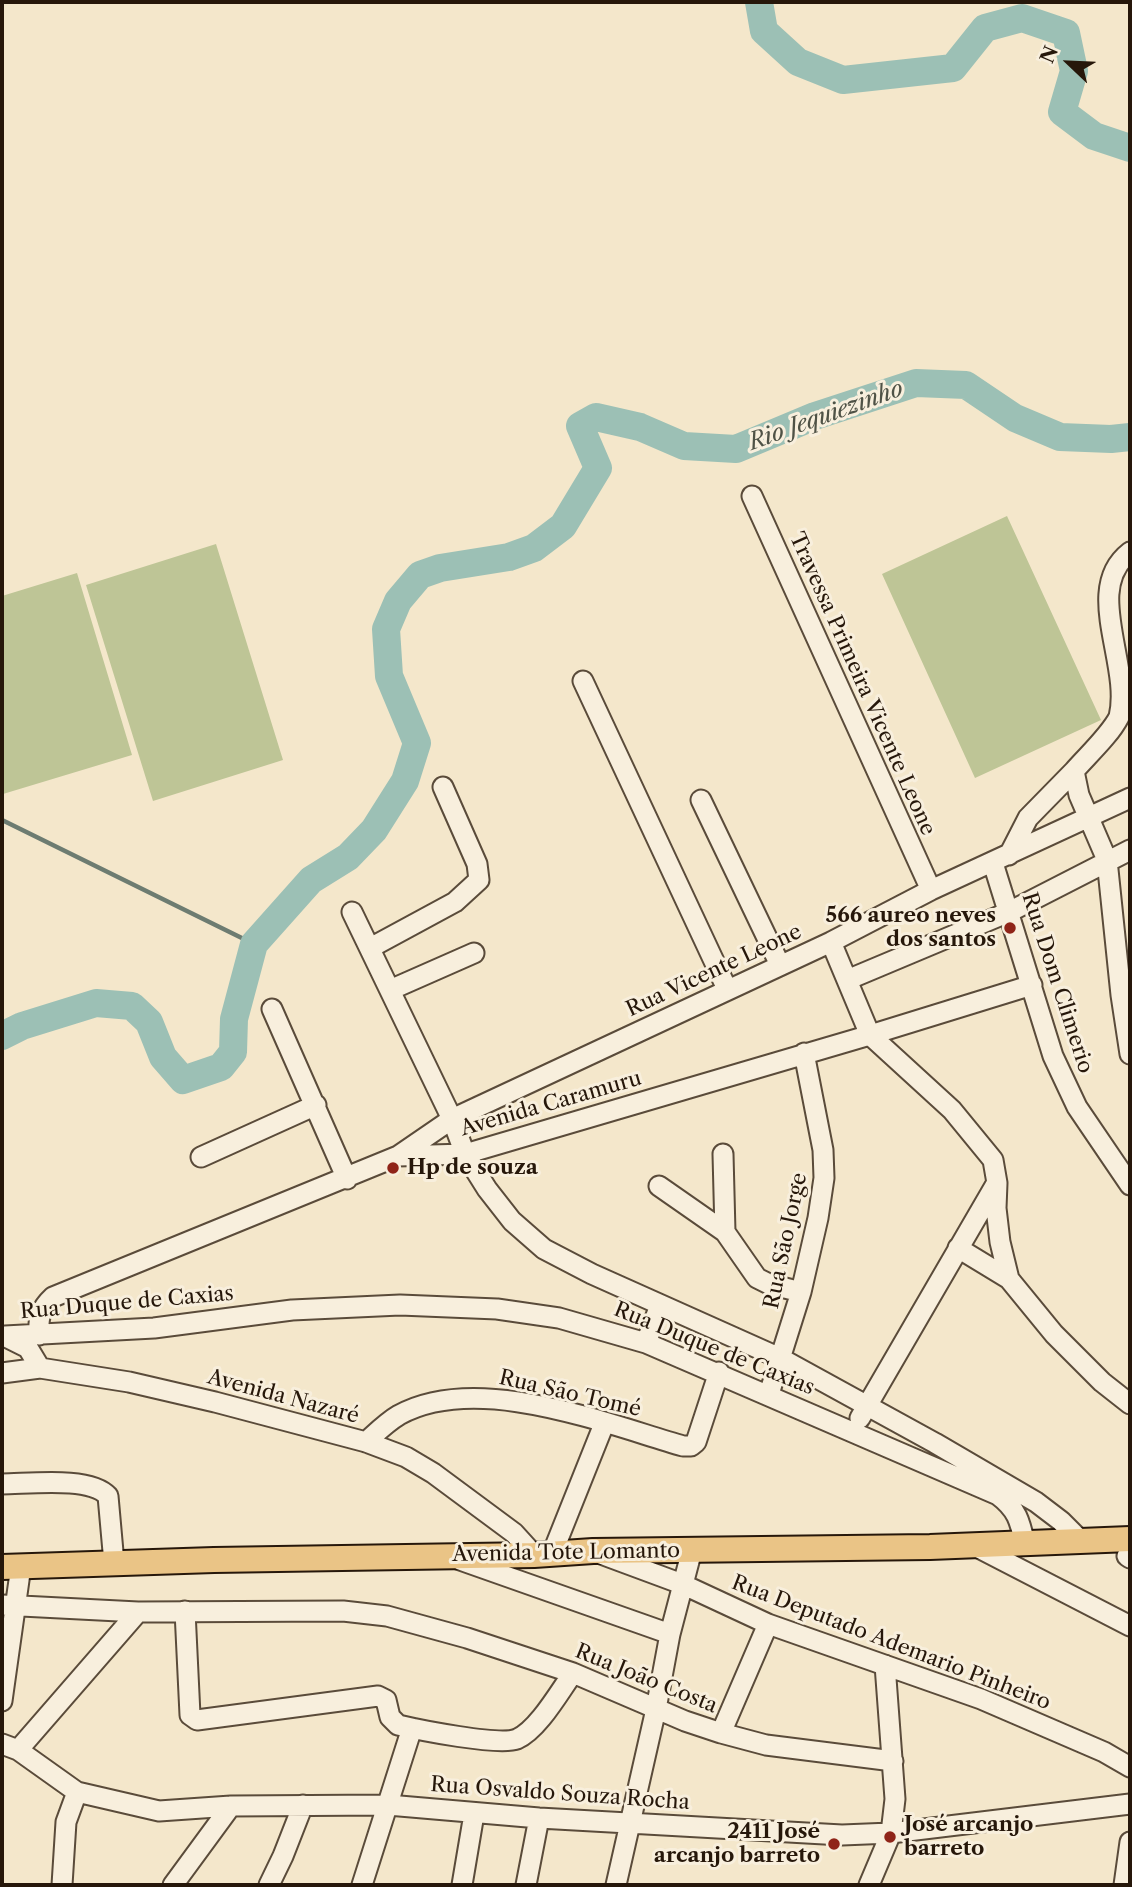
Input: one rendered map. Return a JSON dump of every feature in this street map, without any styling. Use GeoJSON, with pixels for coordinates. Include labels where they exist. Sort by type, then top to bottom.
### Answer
{"type":"FeatureCollection","features":[{"type":"Feature","properties":{"kind":"main road","name":"Avenida Tote Lomanto"},"geometry":{"type":"LineString","coordinates":[[11,1566],[593,1551],[975,1546],[1081,1541],[1129,1551]]}},
{"type":"Feature","properties":{"kind":"street","name":"Travessa Primeira Vicente Leone"},"geometry":{"type":"LineString","coordinates":[[752,496],[931,890]]}},
{"type":"Feature","properties":{"kind":"street"},"geometry":{"type":"LineString","coordinates":[[1001,859],[1028,818],[1073,771],[1119,716],[1125,684],[1124,662],[1109,591],[1113,572],[1130,552]]}},
{"type":"Feature","properties":{"kind":"street"},"geometry":{"type":"LineString","coordinates":[[583,681],[727,989]]}},
{"type":"Feature","properties":{"kind":"street"},"geometry":{"type":"LineString","coordinates":[[1073,771],[1079,795],[1107,860],[1130,1054]]}},
{"type":"Feature","properties":{"kind":"street"},"geometry":{"type":"LineString","coordinates":[[370,948],[455,902],[478,880],[477,864],[443,787]]}},
{"type":"Feature","properties":{"kind":"street","name":"Rua Vicente Leone"},"geometry":{"type":"LineString","coordinates":[[398,1156],[452,1119],[831,942],[931,890],[1130,798]]}},
{"type":"Feature","properties":{"kind":"street"},"geometry":{"type":"LineString","coordinates":[[701,800],[780,965]]}},
{"type":"Feature","properties":{"kind":"street"},"geometry":{"type":"LineString","coordinates":[[846,981],[1009,912],[1130,850]]}},
{"type":"Feature","properties":{"kind":"street","name":"Rua Dom Climerio"},"geometry":{"type":"LineString","coordinates":[[1001,859],[1009,912],[1053,1056],[1076,1107],[1130,1185]]}},
{"type":"Feature","properties":{"kind":"street","name":"Rua Duque de Caxias"},"geometry":{"type":"LineString","coordinates":[[352,912],[452,1119],[465,1154],[512,1221],[544,1249],[592,1274],[782,1359],[866,1406],[1002,1489],[1020,1522],[1026,1544]]}},
{"type":"Feature","properties":{"kind":"street"},"geometry":{"type":"LineString","coordinates":[[831,942],[870,1035],[952,1110],[993,1160],[1000,1242],[1009,1279]]}},
{"type":"Feature","properties":{"kind":"street"},"geometry":{"type":"LineString","coordinates":[[390,990],[474,953]]}},
{"type":"Feature","properties":{"kind":"street","name":"Avenida Caramuru"},"geometry":{"type":"LineString","coordinates":[[39,1335],[38,1320],[41,1308],[53,1297],[398,1156],[465,1154],[1032,985]]}},
{"type":"Feature","properties":{"kind":"street"},"geometry":{"type":"LineString","coordinates":[[272,1009],[347,1179]]}},
{"type":"Feature","properties":{"kind":"street","name":"Rua São Jorge"},"geometry":{"type":"LineString","coordinates":[[769,1394],[801,1292],[824,1178],[823,1150],[804,1053]]}},
{"type":"Feature","properties":{"kind":"street"},"geometry":{"type":"LineString","coordinates":[[201,1157],[316,1105]]}},
{"type":"Feature","properties":{"kind":"street"},"geometry":{"type":"LineString","coordinates":[[723,1154],[725,1232]]}},
{"type":"Feature","properties":{"kind":"street"},"geometry":{"type":"LineString","coordinates":[[853,1431],[997,1183]]}},
{"type":"Feature","properties":{"kind":"street"},"geometry":{"type":"LineString","coordinates":[[659,1186],[725,1232],[757,1278],[801,1292]]}},
{"type":"Feature","properties":{"kind":"street"},"geometry":{"type":"LineString","coordinates":[[958,1248],[1009,1279],[1054,1334],[1102,1382],[1130,1404]]}},
{"type":"Feature","properties":{"kind":"street","name":"Rua Duque de Caxias"},"geometry":{"type":"LineString","coordinates":[[3,1336],[154,1328],[292,1310],[400,1305],[497,1310],[559,1318],[646,1343],[853,1431],[1036,1502],[1081,1541]]}},
{"type":"Feature","properties":{"kind":"street"},"geometry":{"type":"LineString","coordinates":[[646,1343],[660,1305]]}},
{"type":"Feature","properties":{"kind":"street"},"geometry":{"type":"LineString","coordinates":[[3,1336],[28,1348],[40,1368]]}},
{"type":"Feature","properties":{"kind":"street","name":"Avenida Nazaré"},"geometry":{"type":"LineString","coordinates":[[2,1373],[40,1368],[129,1382],[366,1442],[406,1457],[433,1473],[543,1554]]}},
{"type":"Feature","properties":{"kind":"street","name":"Rua São Tomé"},"geometry":{"type":"LineString","coordinates":[[366,1442],[398,1415],[451,1398],[479,1397],[534,1406],[691,1446],[696,1442],[719,1372]]}},
{"type":"Feature","properties":{"kind":"street"},"geometry":{"type":"LineString","coordinates":[[543,1554],[604,1424]]}},
{"type":"Feature","properties":{"kind":"street"},"geometry":{"type":"LineString","coordinates":[[2,1484],[80,1484],[103,1490],[108,1496],[114,1563]]}},
{"type":"Feature","properties":{"kind":"street"},"geometry":{"type":"LineString","coordinates":[[975,1546],[1130,1626]]}},
{"type":"Feature","properties":{"kind":"street"},"geometry":{"type":"LineString","coordinates":[[616,1885],[670,1634],[692,1550]]}},
{"type":"Feature","properties":{"kind":"street","name":"Rua Deputado Ademario Pinheiro"},"geometry":{"type":"LineString","coordinates":[[593,1551],[682,1584],[768,1623],[981,1699],[1104,1752],[1130,1767]]}},
{"type":"Feature","properties":{"kind":"street"},"geometry":{"type":"LineString","coordinates":[[446,1555],[670,1634]]}},
{"type":"Feature","properties":{"kind":"street"},"geometry":{"type":"LineString","coordinates":[[2,1701],[11,1566]]}},
{"type":"Feature","properties":{"kind":"street","name":"Rua João Costa"},"geometry":{"type":"LineString","coordinates":[[9,1604],[138,1612],[343,1611],[387,1616],[467,1638],[573,1673],[656,1709],[721,1733],[766,1745],[893,1761]]}},
{"type":"Feature","properties":{"kind":"street"},"geometry":{"type":"LineString","coordinates":[[185,1611],[190,1715],[197,1720],[378,1696],[386,1700],[393,1721],[398,1725],[498,1740],[516,1739],[533,1728],[573,1673]]}},
{"type":"Feature","properties":{"kind":"street"},"geometry":{"type":"LineString","coordinates":[[10,1747],[138,1612]]}},
{"type":"Feature","properties":{"kind":"street"},"geometry":{"type":"LineString","coordinates":[[721,1733],[768,1623]]}},
{"type":"Feature","properties":{"kind":"street"},"geometry":{"type":"LineString","coordinates":[[872,1882],[891,1833],[895,1799],[885,1665]]}},
{"type":"Feature","properties":{"kind":"street"},"geometry":{"type":"LineString","coordinates":[[362,1885],[412,1728]]}},
{"type":"Feature","properties":{"kind":"street","name":"Rua Osvaldo Souza Rocha"},"geometry":{"type":"LineString","coordinates":[[10,1747],[77,1792],[159,1811],[231,1806],[388,1805],[474,1814],[842,1835],[891,1833],[1130,1804]]}},
{"type":"Feature","properties":{"kind":"street"},"geometry":{"type":"LineString","coordinates":[[62,1885],[66,1822],[77,1792]]}},
{"type":"Feature","properties":{"kind":"street"},"geometry":{"type":"LineString","coordinates":[[268,1885],[283,1856],[303,1805]]}},
{"type":"Feature","properties":{"kind":"street"},"geometry":{"type":"LineString","coordinates":[[173,1885],[231,1806]]}},
{"type":"Feature","properties":{"kind":"street"},"geometry":{"type":"LineString","coordinates":[[462,1885],[474,1814]]}},
{"type":"Feature","properties":{"kind":"street"},"geometry":{"type":"LineString","coordinates":[[526,1885],[539,1818]]}},
{"type":"Feature","properties":{"kind":"street"},"geometry":{"type":"LineString","coordinates":[[1120,1885],[1130,1851]]}},
{"type":"Feature","properties":{"kind":"green space"},"geometry":{"type":"Polygon","coordinates":[[[1007,516],[1101,720],[975,778],[882,574],[1007,516]]]}},
{"type":"Feature","properties":{"kind":"green space"},"geometry":{"type":"Polygon","coordinates":[[[216,544],[283,760],[153,801],[86,585],[216,544]]]}},
{"type":"Feature","properties":{"kind":"green space"},"geometry":{"type":"Polygon","coordinates":[[[77,573],[132,755],[3,794],[2,596],[77,573]]]}},
{"type":"Feature","properties":{"kind":"waterway","name":"Rio Jequiezinho"},"geometry":{"type":"LineString","coordinates":[[759,2],[764,31],[798,62],[843,80],[953,68],[985,28],[1022,18],[1066,33],[1074,71],[1062,112],[1094,136],[1130,148]]}},
{"type":"Feature","properties":{"kind":"waterway","name":"Rio Jequiezinho"},"geometry":{"type":"LineString","coordinates":[[2,1036],[22,1026],[96,1003],[132,1006],[149,1022],[163,1057],[183,1080],[221,1067],[233,1052],[234,1019],[254,944],[311,880],[348,857],[374,830],[405,781],[417,743],[389,676],[386,629],[398,601],[420,575],[440,568],[509,557],[534,548],[563,526],[598,468],[580,426],[596,417],[640,427],[684,446],[736,449],[815,416],[916,383],[966,385],[1015,418],[1060,437],[1130,437]]}},
{"type":"Feature","properties":{"kind":"waterway"},"geometry":{"type":"LineString","coordinates":[[2,820],[254,944]]}},
{"type":"Feature","properties":{"kind":"place","name":"566 aureo neves dos santos"},"geometry":{"type":"Point","coordinates":[1010,928]}},
{"type":"Feature","properties":{"kind":"place","name":"Hp de souza"},"geometry":{"type":"Point","coordinates":[393,1168]}},
{"type":"Feature","properties":{"kind":"place","name":"José arcanjo barreto"},"geometry":{"type":"Point","coordinates":[890,1837]}},
{"type":"Feature","properties":{"kind":"place","name":"2411 José arcanjo barreto"},"geometry":{"type":"Point","coordinates":[834,1844]}}]}
